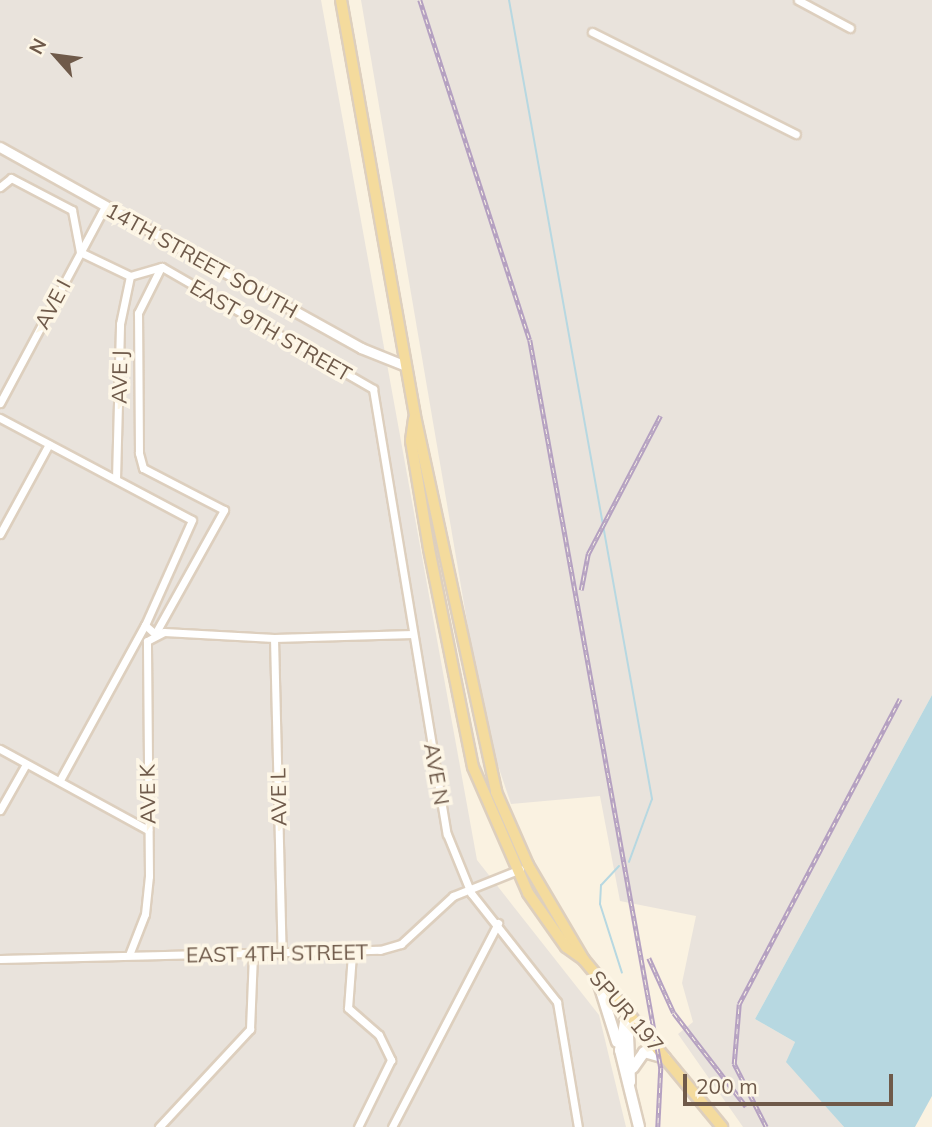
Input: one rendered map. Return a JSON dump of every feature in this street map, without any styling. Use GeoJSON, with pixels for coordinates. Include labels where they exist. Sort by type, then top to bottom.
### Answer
{"type":"FeatureCollection","features":[{"type":"Feature","properties":{"kind":"main road"},"geometry":{"type":"LineString","coordinates":[[341,0],[415,416],[481,743],[528,865],[584,960]]}},
{"type":"Feature","properties":{"kind":"main road"},"geometry":{"type":"LineString","coordinates":[[415,416],[411,442],[463,733],[516,871],[566,947],[584,960]]}},
{"type":"Feature","properties":{"kind":"main road","name":"SPUR 197"},"geometry":{"type":"LineString","coordinates":[[584,960],[722,1127]]}},
{"type":"Feature","properties":{"kind":"main road"},"geometry":{"type":"LineString","coordinates":[[597,978],[631,1076]]}},
{"type":"Feature","properties":{"kind":"main road"},"geometry":{"type":"LineString","coordinates":[[620,1050],[627,1011]]}},
{"type":"Feature","properties":{"kind":"main road"},"geometry":{"type":"LineString","coordinates":[[627,1011],[631,1076],[639,1127]]}},
{"type":"Feature","properties":{"kind":"main road"},"geometry":{"type":"LineString","coordinates":[[631,1076],[644,1052],[669,1060]]}},
{"type":"Feature","properties":{"kind":"street"},"geometry":{"type":"LineString","coordinates":[[798,0],[850,28]]}},
{"type":"Feature","properties":{"kind":"street"},"geometry":{"type":"LineString","coordinates":[[592,32],[796,134]]}},
{"type":"Feature","properties":{"kind":"street","name":"14TH STREET SOUTH"},"geometry":{"type":"LineString","coordinates":[[0,147],[361,348],[406,366]]}},
{"type":"Feature","properties":{"kind":"street"},"geometry":{"type":"LineString","coordinates":[[0,187],[11,178],[72,210],[80,252],[130,276],[162,267]]}},
{"type":"Feature","properties":{"kind":"street","name":"AVE I"},"geometry":{"type":"LineString","coordinates":[[0,403],[106,206]]}},
{"type":"Feature","properties":{"kind":"street","name":"EAST 9TH STREET"},"geometry":{"type":"LineString","coordinates":[[162,267],[373,389]]}},
{"type":"Feature","properties":{"kind":"street","name":"AVE K"},"geometry":{"type":"LineString","coordinates":[[129,955],[145,914],[148,830],[144,652],[224,510],[143,468],[138,313],[162,267]]}},
{"type":"Feature","properties":{"kind":"street","name":"AVE J"},"geometry":{"type":"LineString","coordinates":[[116,479],[120,324],[130,276]]}},
{"type":"Feature","properties":{"kind":"street","name":"AVE N"},"geometry":{"type":"LineString","coordinates":[[373,389],[447,834],[471,893],[498,923],[557,1002],[578,1127]]}},
{"type":"Feature","properties":{"kind":"street"},"geometry":{"type":"LineString","coordinates":[[0,418],[192,520],[145,625],[60,780]]}},
{"type":"Feature","properties":{"kind":"street"},"geometry":{"type":"LineString","coordinates":[[0,534],[49,444]]}},
{"type":"Feature","properties":{"kind":"street"},"geometry":{"type":"LineString","coordinates":[[145,625],[155,634],[274,638],[413,634]]}},
{"type":"Feature","properties":{"kind":"street","name":"AVE L"},"geometry":{"type":"LineString","coordinates":[[274,638],[282,955]]}},
{"type":"Feature","properties":{"kind":"street"},"geometry":{"type":"LineString","coordinates":[[0,749],[148,830]]}},
{"type":"Feature","properties":{"kind":"street"},"geometry":{"type":"LineString","coordinates":[[0,810],[26,764]]}},
{"type":"Feature","properties":{"kind":"street","name":"EAST 4TH STREET"},"geometry":{"type":"LineString","coordinates":[[0,960],[129,955],[352,954],[401,944],[453,896],[471,893],[528,865]]}},
{"type":"Feature","properties":{"kind":"street"},"geometry":{"type":"LineString","coordinates":[[392,1127],[498,923]]}},
{"type":"Feature","properties":{"kind":"street"},"geometry":{"type":"LineString","coordinates":[[352,954],[348,1008],[379,1035],[391,1060],[358,1127]]}},
{"type":"Feature","properties":{"kind":"street"},"geometry":{"type":"LineString","coordinates":[[159,1127],[250,1029],[253,956]]}},
{"type":"Feature","properties":{"kind":"shaded area"},"geometry":{"type":"Polygon","coordinates":[[[0,0],[321,0],[477,860],[599,1015],[626,1127],[0,1127],[0,0]]]}},
{"type":"Feature","properties":{"kind":"shaded area"},"geometry":{"type":"Polygon","coordinates":[[[361,0],[932,0],[932,695],[755,1019],[795,1042],[787,1062],[844,1127],[743,1127],[678,1034],[693,1022],[682,983],[696,916],[620,901],[600,796],[511,804],[485,727],[361,0]]]}},
{"type":"Feature","properties":{"kind":"water"},"geometry":{"type":"Polygon","coordinates":[[[932,695],[932,1096],[915,1127],[844,1127],[786,1062],[795,1042],[755,1019],[932,695]]]}},
{"type":"Feature","properties":{"kind":"waterway"},"geometry":{"type":"LineString","coordinates":[[509,0],[652,799],[629,862]]}},
{"type":"Feature","properties":{"kind":"waterway"},"geometry":{"type":"LineString","coordinates":[[619,866],[601,885],[600,904],[622,973]]}},
{"type":"Feature","properties":{"kind":"railway"},"geometry":{"type":"LineString","coordinates":[[420,0],[530,340],[661,1068],[658,1127]]}},
{"type":"Feature","properties":{"kind":"railway"},"geometry":{"type":"LineString","coordinates":[[581,590],[588,554],[660,416]]}},
{"type":"Feature","properties":{"kind":"railway"},"geometry":{"type":"LineString","coordinates":[[766,1127],[734,1064],[739,1004],[900,699]]}},
{"type":"Feature","properties":{"kind":"railway"},"geometry":{"type":"LineString","coordinates":[[649,958],[674,1013],[746,1106]]}}]}
